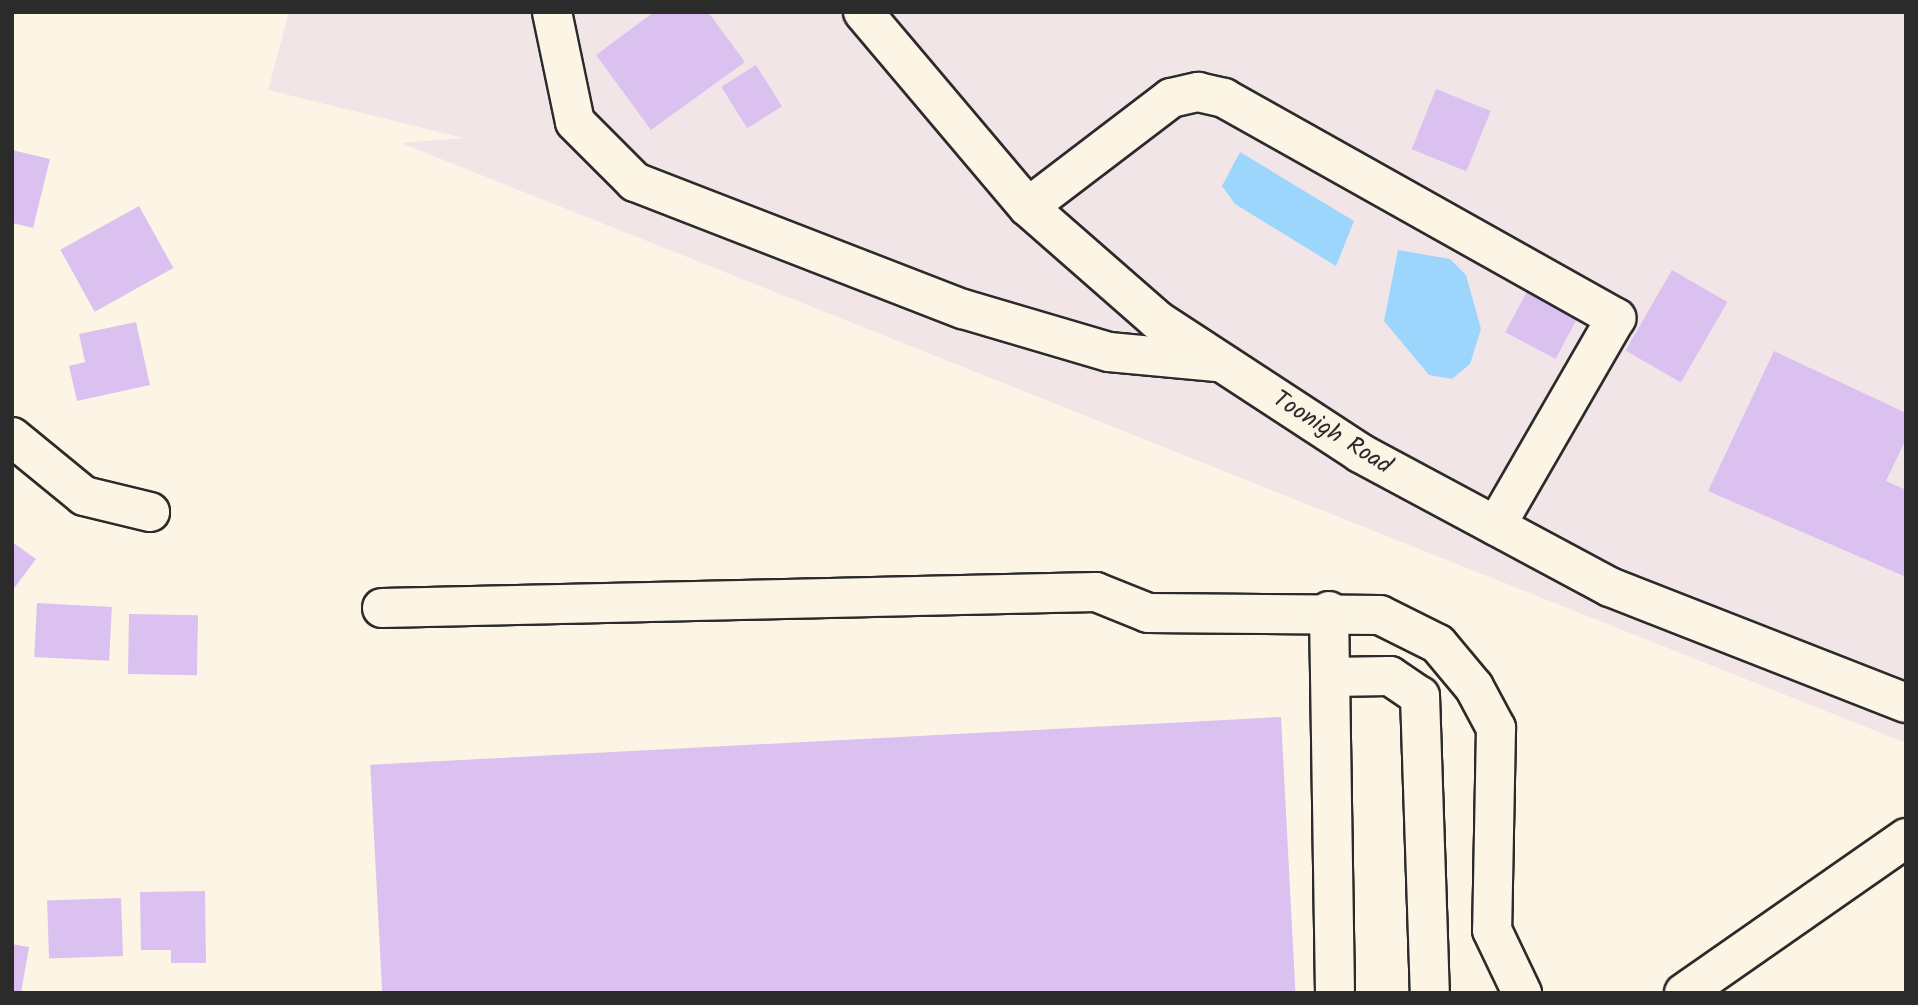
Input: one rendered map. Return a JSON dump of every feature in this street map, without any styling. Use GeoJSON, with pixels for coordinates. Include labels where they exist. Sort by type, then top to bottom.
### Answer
{"type":"FeatureCollection","features":[{"type":"Feature","properties":{"kind":"street"},"geometry":{"type":"LineString","coordinates":[[552,12],[575,122],[635,182],[962,309],[1109,352],[1222,363]]}},
{"type":"Feature","properties":{"kind":"street","name":"Toonigh Road"},"geometry":{"type":"LineString","coordinates":[[863,12],[1028,207],[1157,320],[1360,453],[1610,587],[1906,703]]}},
{"type":"Feature","properties":{"kind":"street"},"geometry":{"type":"LineString","coordinates":[[1028,207],[1171,98],[1198,92],[1224,99],[1616,318],[1496,526]]}},
{"type":"Feature","properties":{"kind":"street"},"geometry":{"type":"LineString","coordinates":[[12,437],[84,496],[150,512]]}},
{"type":"Feature","properties":{"kind":"street"},"geometry":{"type":"LineString","coordinates":[[382,608],[1096,592],[1148,613],[1329,611],[1380,615],[1437,644],[1474,687],[1496,728],[1490,909],[1492,930],[1522,993]]}},
{"type":"Feature","properties":{"kind":"street"},"geometry":{"type":"LineString","coordinates":[[1329,611],[1335,993]]}},
{"type":"Feature","properties":{"kind":"street"},"geometry":{"type":"LineString","coordinates":[[1329,677],[1390,676],[1420,696],[1430,993]]}},
{"type":"Feature","properties":{"kind":"street"},"geometry":{"type":"LineString","coordinates":[[1684,993],[1906,838]]}},
{"type":"Feature","properties":{"kind":"shaded area"},"geometry":{"type":"Polygon","coordinates":[[[289,12],[1906,12],[1906,743],[401,143],[464,138],[268,90],[289,12]]]}},
{"type":"Feature","properties":{"kind":"water"},"geometry":{"type":"Polygon","coordinates":[[[1240,152],[1354,221],[1336,266],[1235,204],[1222,186],[1240,152]]]}},
{"type":"Feature","properties":{"kind":"water"},"geometry":{"type":"Polygon","coordinates":[[[1398,250],[1450,259],[1466,275],[1481,329],[1470,364],[1452,379],[1429,375],[1384,321],[1398,250]]]}},
{"type":"Feature","properties":{"kind":"building"},"geometry":{"type":"Polygon","coordinates":[[[654,12],[708,12],[745,62],[651,130],[596,55],[654,12]]]}},
{"type":"Feature","properties":{"kind":"building"},"geometry":{"type":"Polygon","coordinates":[[[756,65],[782,107],[747,128],[721,87],[756,65]]]}},
{"type":"Feature","properties":{"kind":"building"},"geometry":{"type":"Polygon","coordinates":[[[1436,89],[1491,111],[1466,171],[1412,149],[1436,89]]]}},
{"type":"Feature","properties":{"kind":"building"},"geometry":{"type":"Polygon","coordinates":[[[12,150],[50,159],[33,228],[12,223],[12,150]]]}},
{"type":"Feature","properties":{"kind":"building"},"geometry":{"type":"Polygon","coordinates":[[[139,206],[173,268],[95,312],[60,250],[139,206]]]}},
{"type":"Feature","properties":{"kind":"building"},"geometry":{"type":"Polygon","coordinates":[[[1672,270],[1727,302],[1681,383],[1626,351],[1672,270]]]}},
{"type":"Feature","properties":{"kind":"building"},"geometry":{"type":"Polygon","coordinates":[[[1532,282],[1582,309],[1556,359],[1505,332],[1532,282]]]}},
{"type":"Feature","properties":{"kind":"building"},"geometry":{"type":"Polygon","coordinates":[[[136,322],[150,385],[77,401],[69,366],[85,362],[79,334],[136,322]]]}},
{"type":"Feature","properties":{"kind":"building"},"geometry":{"type":"Polygon","coordinates":[[[1774,351],[1906,413],[1906,439],[1886,481],[1906,490],[1906,577],[1708,491],[1774,351]]]}},
{"type":"Feature","properties":{"kind":"building"},"geometry":{"type":"Polygon","coordinates":[[[12,542],[36,559],[12,591],[12,542]]]}},
{"type":"Feature","properties":{"kind":"building"},"geometry":{"type":"Polygon","coordinates":[[[37,603],[112,607],[109,661],[34,657],[37,603]]]}},
{"type":"Feature","properties":{"kind":"building"},"geometry":{"type":"Polygon","coordinates":[[[129,614],[198,615],[197,675],[128,674],[129,614]]]}},
{"type":"Feature","properties":{"kind":"building"},"geometry":{"type":"Polygon","coordinates":[[[1281,717],[1295,993],[382,993],[370,765],[1281,717]]]}},
{"type":"Feature","properties":{"kind":"building"},"geometry":{"type":"Polygon","coordinates":[[[205,891],[206,963],[171,963],[171,950],[141,950],[140,892],[205,891]]]}},
{"type":"Feature","properties":{"kind":"building"},"geometry":{"type":"Polygon","coordinates":[[[121,898],[123,956],[49,959],[47,901],[121,898]]]}},
{"type":"Feature","properties":{"kind":"building"},"geometry":{"type":"Polygon","coordinates":[[[12,944],[29,947],[21,993],[12,993],[12,944]]]}}]}
